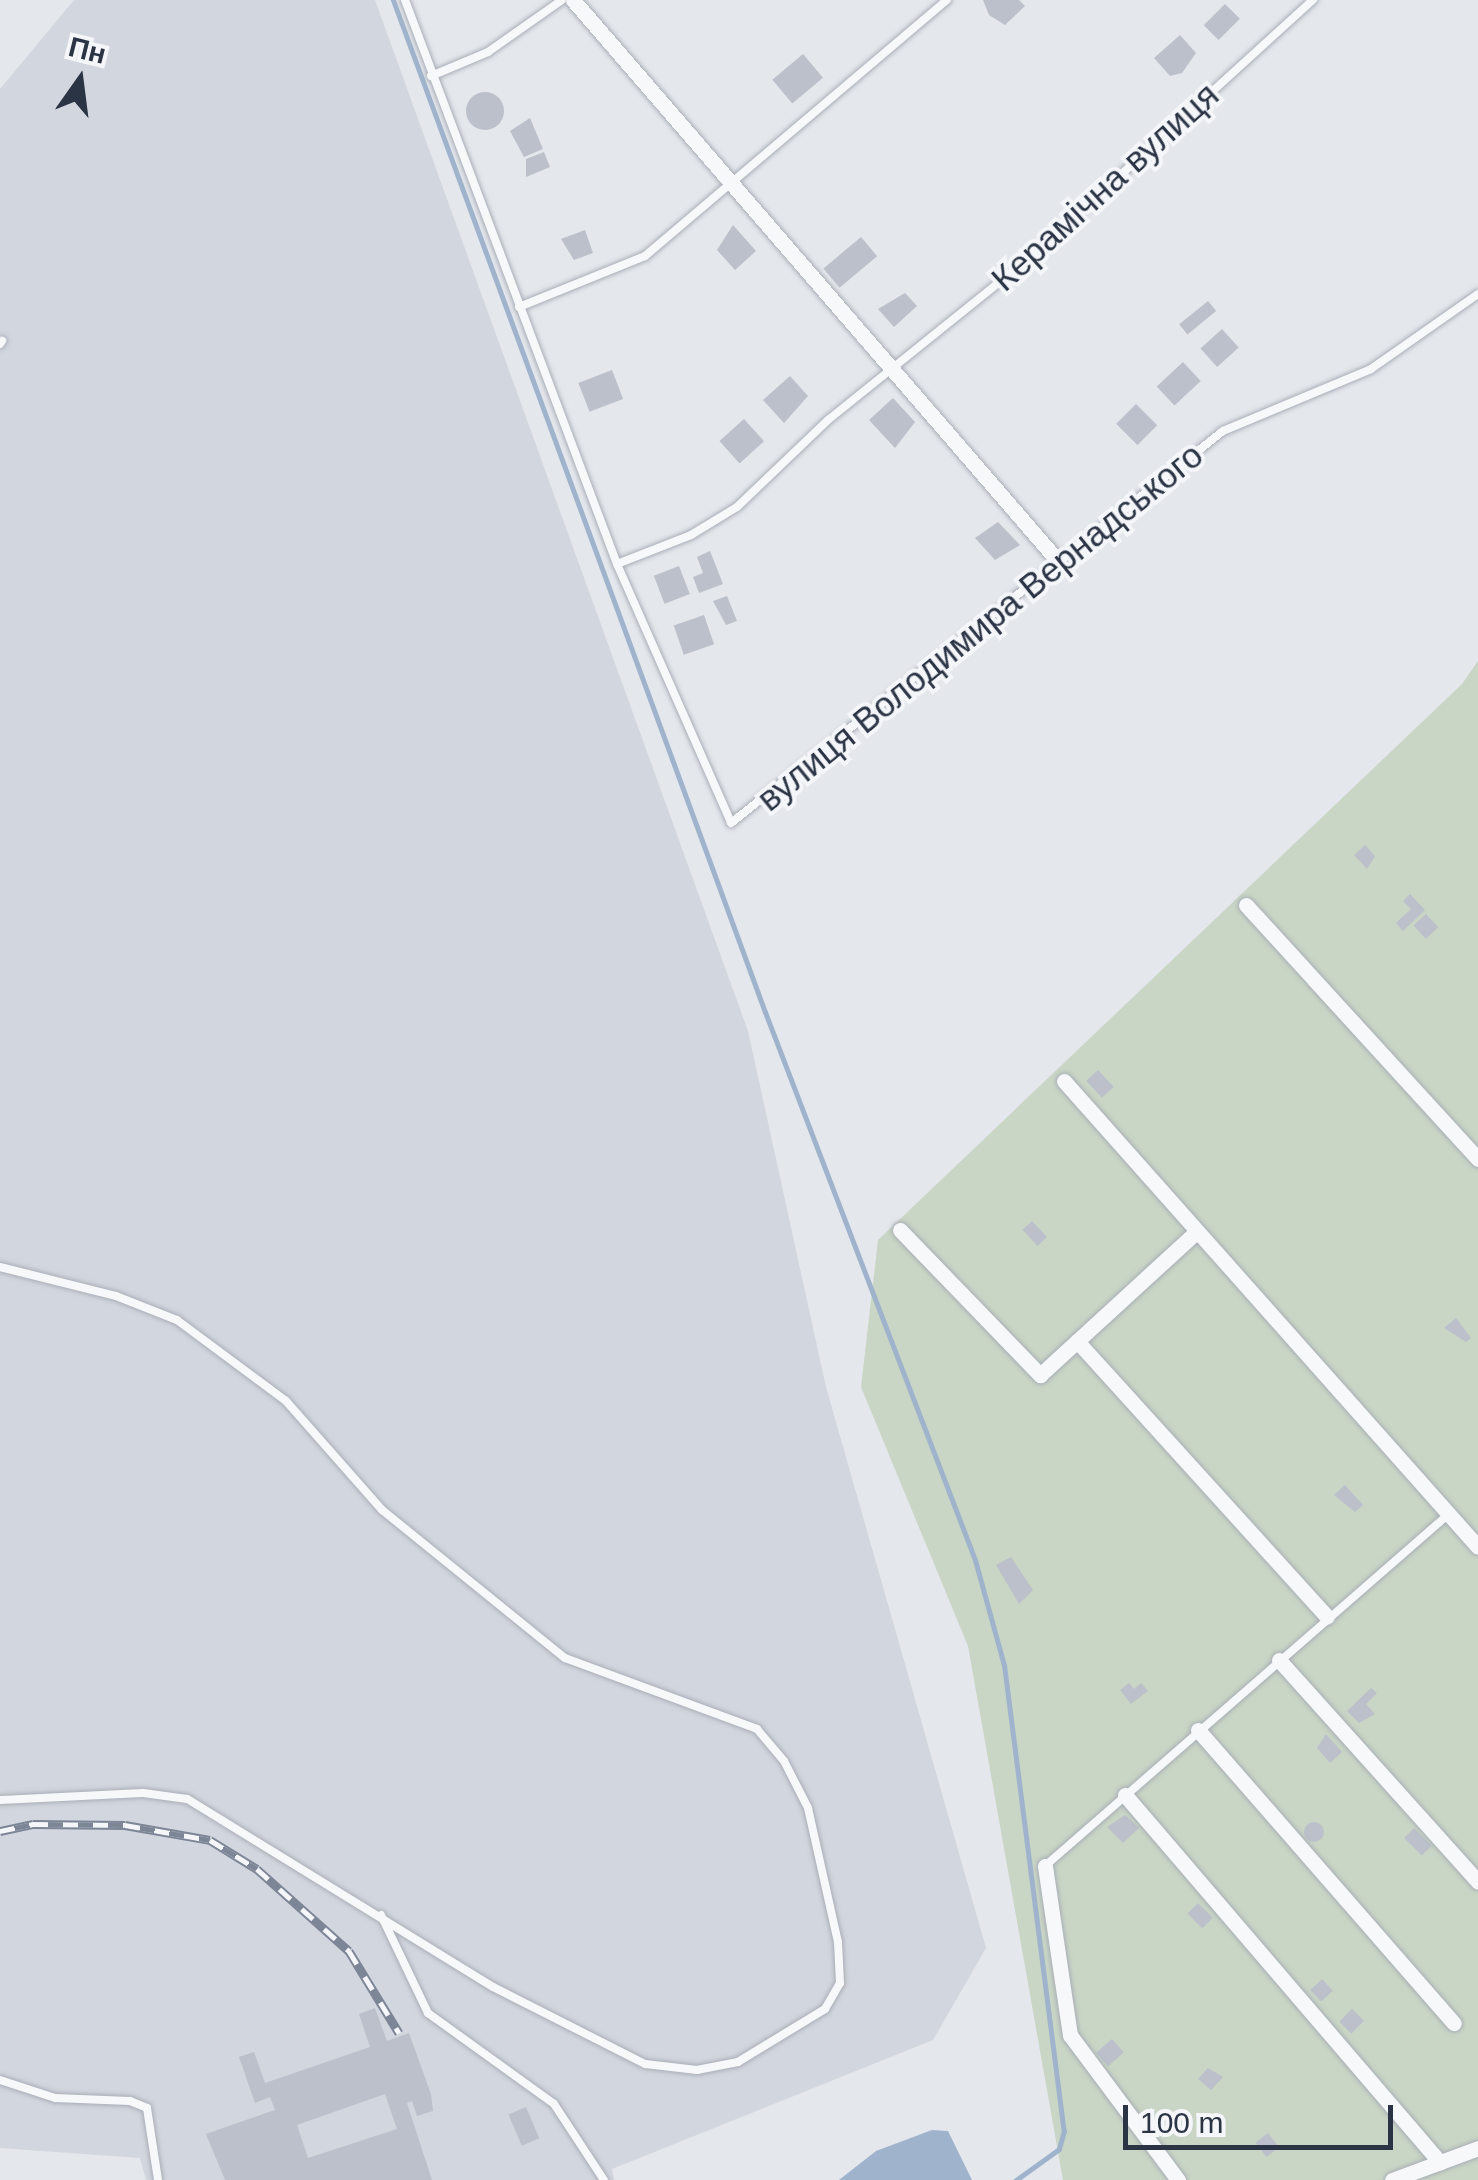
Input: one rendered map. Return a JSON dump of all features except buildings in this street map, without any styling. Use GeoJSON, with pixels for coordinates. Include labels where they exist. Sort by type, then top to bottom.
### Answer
{"type":"FeatureCollection","features":[{"type":"Feature","properties":{"kind":"street"},"geometry":{"type":"LineString","coordinates":[[573,0],[736,184],[1057,560]]}},
{"type":"Feature","properties":{"kind":"street"},"geometry":{"type":"LineString","coordinates":[[1246,905],[1478,1159]]}},
{"type":"Feature","properties":{"kind":"street"},"geometry":{"type":"LineString","coordinates":[[1064,1081],[1478,1548]]}},
{"type":"Feature","properties":{"kind":"street"},"geometry":{"type":"LineString","coordinates":[[900,1230],[1040,1375],[1197,1231]]}},
{"type":"Feature","properties":{"kind":"street"},"geometry":{"type":"LineString","coordinates":[[1077,1341],[1328,1617]]}},
{"type":"Feature","properties":{"kind":"street"},"geometry":{"type":"LineString","coordinates":[[1279,1660],[1478,1882]]}},
{"type":"Feature","properties":{"kind":"street"},"geometry":{"type":"LineString","coordinates":[[1198,1730],[1454,2023]]}},
{"type":"Feature","properties":{"kind":"street"},"geometry":{"type":"LineString","coordinates":[[1125,1795],[1440,2162]]}},
{"type":"Feature","properties":{"kind":"street"},"geometry":{"type":"LineString","coordinates":[[1045,1866],[1070,2035],[1178,2180]]}},
{"type":"Feature","properties":{"kind":"street"},"geometry":{"type":"LineString","coordinates":[[1392,2180],[1478,2148]]}},
{"type":"Feature","properties":{"kind":"lane","name":"вулиця Володимира Вернадського"},"geometry":{"type":"LineString","coordinates":[[405,0],[617,564],[724,812],[734,823],[1057,560],[1232,425],[1371,369],[1478,294]]}},
{"type":"Feature","properties":{"kind":"lane"},"geometry":{"type":"LineString","coordinates":[[431,76],[488,52],[562,0]]}},
{"type":"Feature","properties":{"kind":"lane"},"geometry":{"type":"LineString","coordinates":[[520,307],[631,264],[736,184],[947,0]]}},
{"type":"Feature","properties":{"kind":"lane","name":"Керамічна вулиця"},"geometry":{"type":"LineString","coordinates":[[617,564],[692,535],[737,507],[828,420],[1027,260],[1312,0]]}},
{"type":"Feature","properties":{"kind":"lane"},"geometry":{"type":"LineString","coordinates":[[0,1267],[116,1296],[176,1320],[286,1401],[382,1510],[565,1658],[757,1728],[784,1760],[808,1808],[838,1942],[840,1983],[825,2009],[738,2062],[697,2070],[645,2064],[493,1987],[187,1798],[143,1793],[0,1800]]}},
{"type":"Feature","properties":{"kind":"lane"},"geometry":{"type":"LineString","coordinates":[[1045,1866],[1449,1514]]}},
{"type":"Feature","properties":{"kind":"lane"},"geometry":{"type":"LineString","coordinates":[[380,1914],[428,2013],[554,2104],[604,2180]]}},
{"type":"Feature","properties":{"kind":"lane"},"geometry":{"type":"LineString","coordinates":[[0,2080],[55,2098],[130,2100],[146,2108],[158,2180]]}},
{"type":"Feature","properties":{"kind":"shaded area"},"geometry":{"type":"Polygon","coordinates":[[[74,0],[375,0],[748,1031],[826,1387],[986,1948],[933,2040],[612,2169],[614,2180],[146,2180],[140,2158],[0,2148],[0,89],[74,0]]]}},
{"type":"Feature","properties":{"kind":"green space"},"geometry":{"type":"Polygon","coordinates":[[[1478,661],[1478,2180],[1063,2180],[968,1646],[861,1387],[878,1240],[1462,684],[1478,661]]]}},
{"type":"Feature","properties":{"kind":"water"},"geometry":{"type":"Polygon","coordinates":[[[932,2130],[948,2131],[972,2180],[839,2180],[876,2151],[932,2130]]]}},
{"type":"Feature","properties":{"kind":"waterway"},"geometry":{"type":"LineString","coordinates":[[393,0],[765,1012],[975,1560],[1004,1665],[1064,2131],[1059,2149],[1016,2180]]}},
{"type":"Feature","properties":{"kind":"railway"},"geometry":{"type":"LineString","coordinates":[[0,1831],[33,1824],[125,1825],[210,1840],[257,1869],[349,1951],[399,2033]]}}]}
